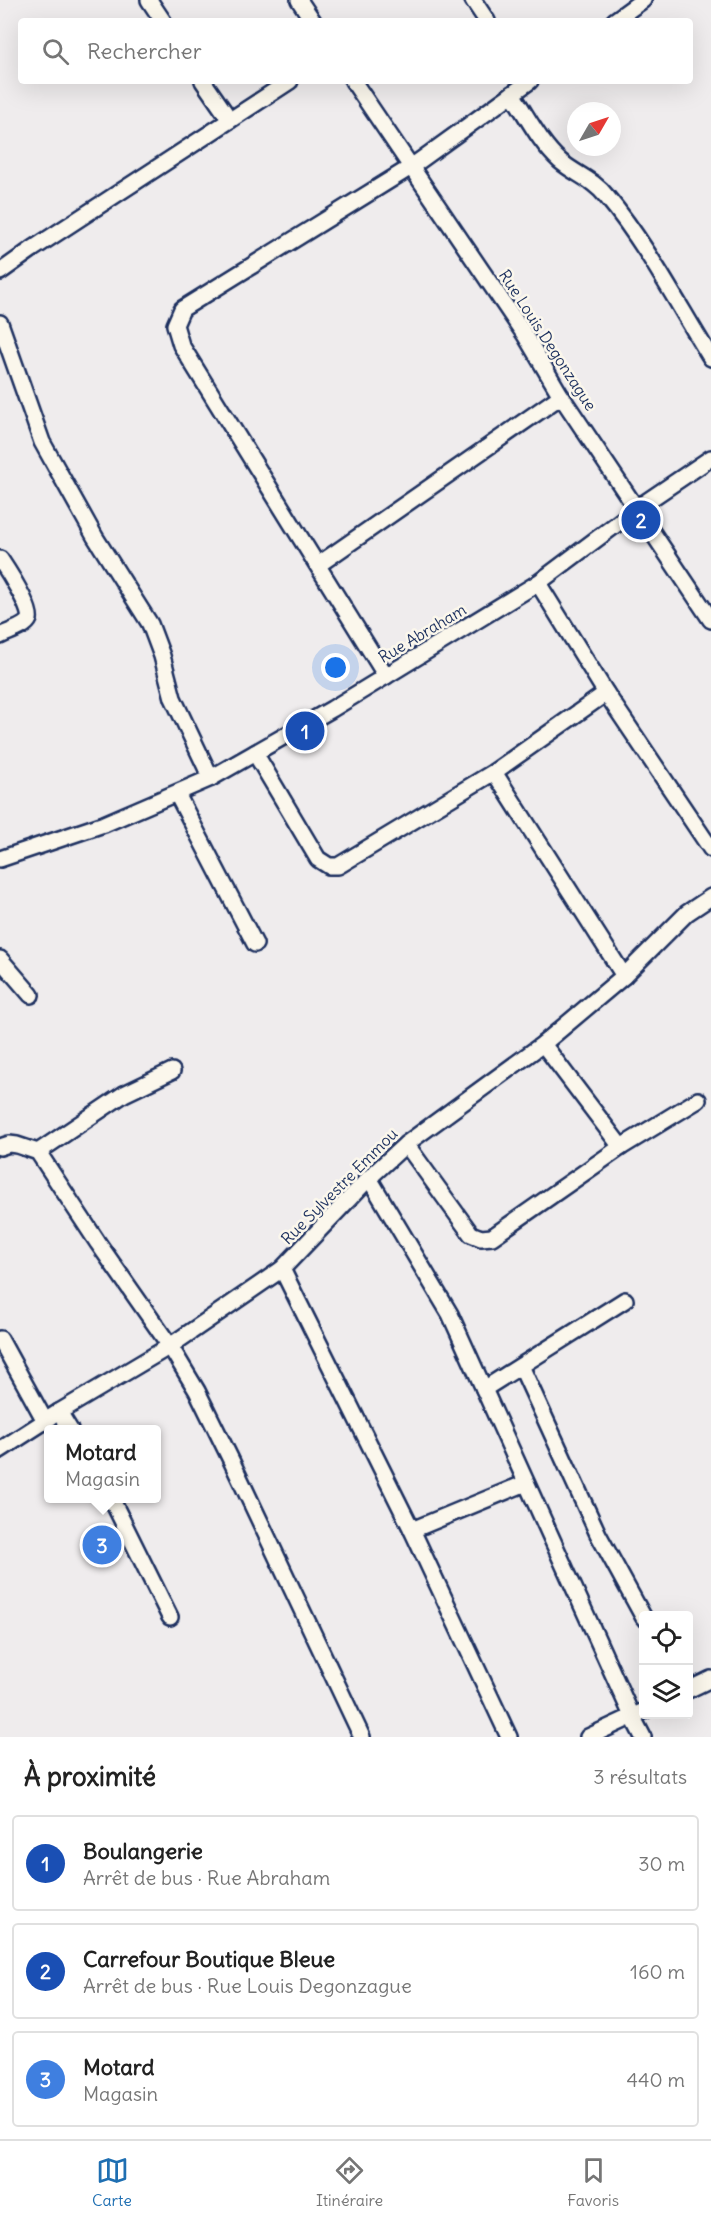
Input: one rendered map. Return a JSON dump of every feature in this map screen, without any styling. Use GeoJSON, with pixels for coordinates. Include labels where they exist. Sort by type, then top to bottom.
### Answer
{"type":"FeatureCollection","features":[{"type":"Feature","properties":{"kind":"street"},"geometry":{"type":"LineString","coordinates":[[149,0],[161,18]]}},
{"type":"Feature","properties":{"kind":"street"},"geometry":{"type":"LineString","coordinates":[[299,0],[311,18]]}},
{"type":"Feature","properties":{"kind":"street"},"geometry":{"type":"LineString","coordinates":[[472,0],[485,18]]}},
{"type":"Feature","properties":{"kind":"street"},"geometry":{"type":"LineString","coordinates":[[618,18],[644,0]]}},
{"type":"Feature","properties":{"kind":"street"},"geometry":{"type":"LineString","coordinates":[[205,84],[230,120]]}},
{"type":"Feature","properties":{"kind":"street"},"geometry":{"type":"LineString","coordinates":[[0,272],[285,84]]}},
{"type":"Feature","properties":{"kind":"street","name":"Rue Louis Degonzague"},"geometry":{"type":"LineString","coordinates":[[355,84],[525,335],[561,396],[711,620]]}},
{"type":"Feature","properties":{"kind":"street"},"geometry":{"type":"LineString","coordinates":[[386,676],[181,345],[175,325],[182,309],[411,167],[525,84]]}},
{"type":"Feature","properties":{"kind":"street"},"geometry":{"type":"LineString","coordinates":[[512,94],[549,150],[561,162],[580,173],[605,194],[624,218],[711,358]]}},
{"type":"Feature","properties":{"kind":"street"},"geometry":{"type":"LineString","coordinates":[[0,323],[42,442],[95,537],[150,624],[162,656],[173,698],[211,778]]}},
{"type":"Feature","properties":{"kind":"street"},"geometry":{"type":"LineString","coordinates":[[318,565],[561,396]]}},
{"type":"Feature","properties":{"kind":"street","name":"Rue Abraham"},"geometry":{"type":"LineString","coordinates":[[0,859],[104,824],[177,794],[211,778],[332,710],[538,583],[637,508],[711,458]]}},
{"type":"Feature","properties":{"kind":"street"},"geometry":{"type":"LineString","coordinates":[[0,559],[30,614],[26,623],[0,636]]}},
{"type":"Feature","properties":{"kind":"street"},"geometry":{"type":"LineString","coordinates":[[538,583],[606,693],[711,849]]}},
{"type":"Feature","properties":{"kind":"street"},"geometry":{"type":"LineString","coordinates":[[255,753],[318,859],[329,866],[338,866],[495,772],[606,693]]}},
{"type":"Feature","properties":{"kind":"street"},"geometry":{"type":"LineString","coordinates":[[495,772],[624,976]]}},
{"type":"Feature","properties":{"kind":"street"},"geometry":{"type":"LineString","coordinates":[[177,794],[255,944]]}},
{"type":"Feature","properties":{"kind":"street","name":"Rue Sylvestre Emmou"},"geometry":{"type":"LineString","coordinates":[[0,1450],[170,1346],[282,1269],[369,1178],[406,1144],[543,1044],[624,976],[687,913],[711,897]]}},
{"type":"Feature","properties":{"kind":"street"},"geometry":{"type":"LineString","coordinates":[[0,959],[31,995]]}},
{"type":"Feature","properties":{"kind":"street"},"geometry":{"type":"LineString","coordinates":[[543,1044],[621,1147]]}},
{"type":"Feature","properties":{"kind":"street"},"geometry":{"type":"LineString","coordinates":[[38,1152],[124,1094],[172,1071]]}},
{"type":"Feature","properties":{"kind":"street"},"geometry":{"type":"LineString","coordinates":[[406,1144],[471,1234],[481,1238],[492,1238],[621,1147],[698,1100]]}},
{"type":"Feature","properties":{"kind":"street"},"geometry":{"type":"LineString","coordinates":[[0,1147],[9,1144],[17,1145],[38,1152],[98,1244],[170,1346],[197,1391],[230,1458],[362,1737]]}},
{"type":"Feature","properties":{"kind":"street"},"geometry":{"type":"LineString","coordinates":[[369,1178],[450,1314],[526,1483],[638,1713],[643,1737]]}},
{"type":"Feature","properties":{"kind":"street"},"geometry":{"type":"LineString","coordinates":[[282,1269],[412,1530],[509,1737]]}},
{"type":"Feature","properties":{"kind":"street"},"geometry":{"type":"LineString","coordinates":[[484,1389],[625,1300]]}},
{"type":"Feature","properties":{"kind":"street"},"geometry":{"type":"LineString","coordinates":[[0,1339],[45,1421]]}},
{"type":"Feature","properties":{"kind":"street"},"geometry":{"type":"LineString","coordinates":[[521,1366],[598,1534],[640,1611]]}},
{"type":"Feature","properties":{"kind":"street"},"geometry":{"type":"LineString","coordinates":[[59,1412],[67,1425]]}},
{"type":"Feature","properties":{"kind":"street"},"geometry":{"type":"LineString","coordinates":[[412,1530],[526,1483]]}},
{"type":"Feature","properties":{"kind":"street"},"geometry":{"type":"LineString","coordinates":[[113,1503],[170,1617]]}},
{"type":"Feature","properties":{"kind":"street"},"geometry":{"type":"LineString","coordinates":[[693,1688],[711,1679]]}},
{"type":"Feature","properties":{"kind":"street"},"geometry":{"type":"LineString","coordinates":[[588,1737],[638,1713]]}},
{"type":"Feature","properties":{"kind":"place","name":"Carrefour Boutique Bleue"},"geometry":{"type":"Point","coordinates":[641,520]}},
{"type":"Feature","properties":{"kind":"place","name":"Boulangerie"},"geometry":{"type":"Point","coordinates":[305,731]}},
{"type":"Feature","properties":{"kind":"place","name":"Motard"},"geometry":{"type":"Point","coordinates":[102,1545]}}]}
